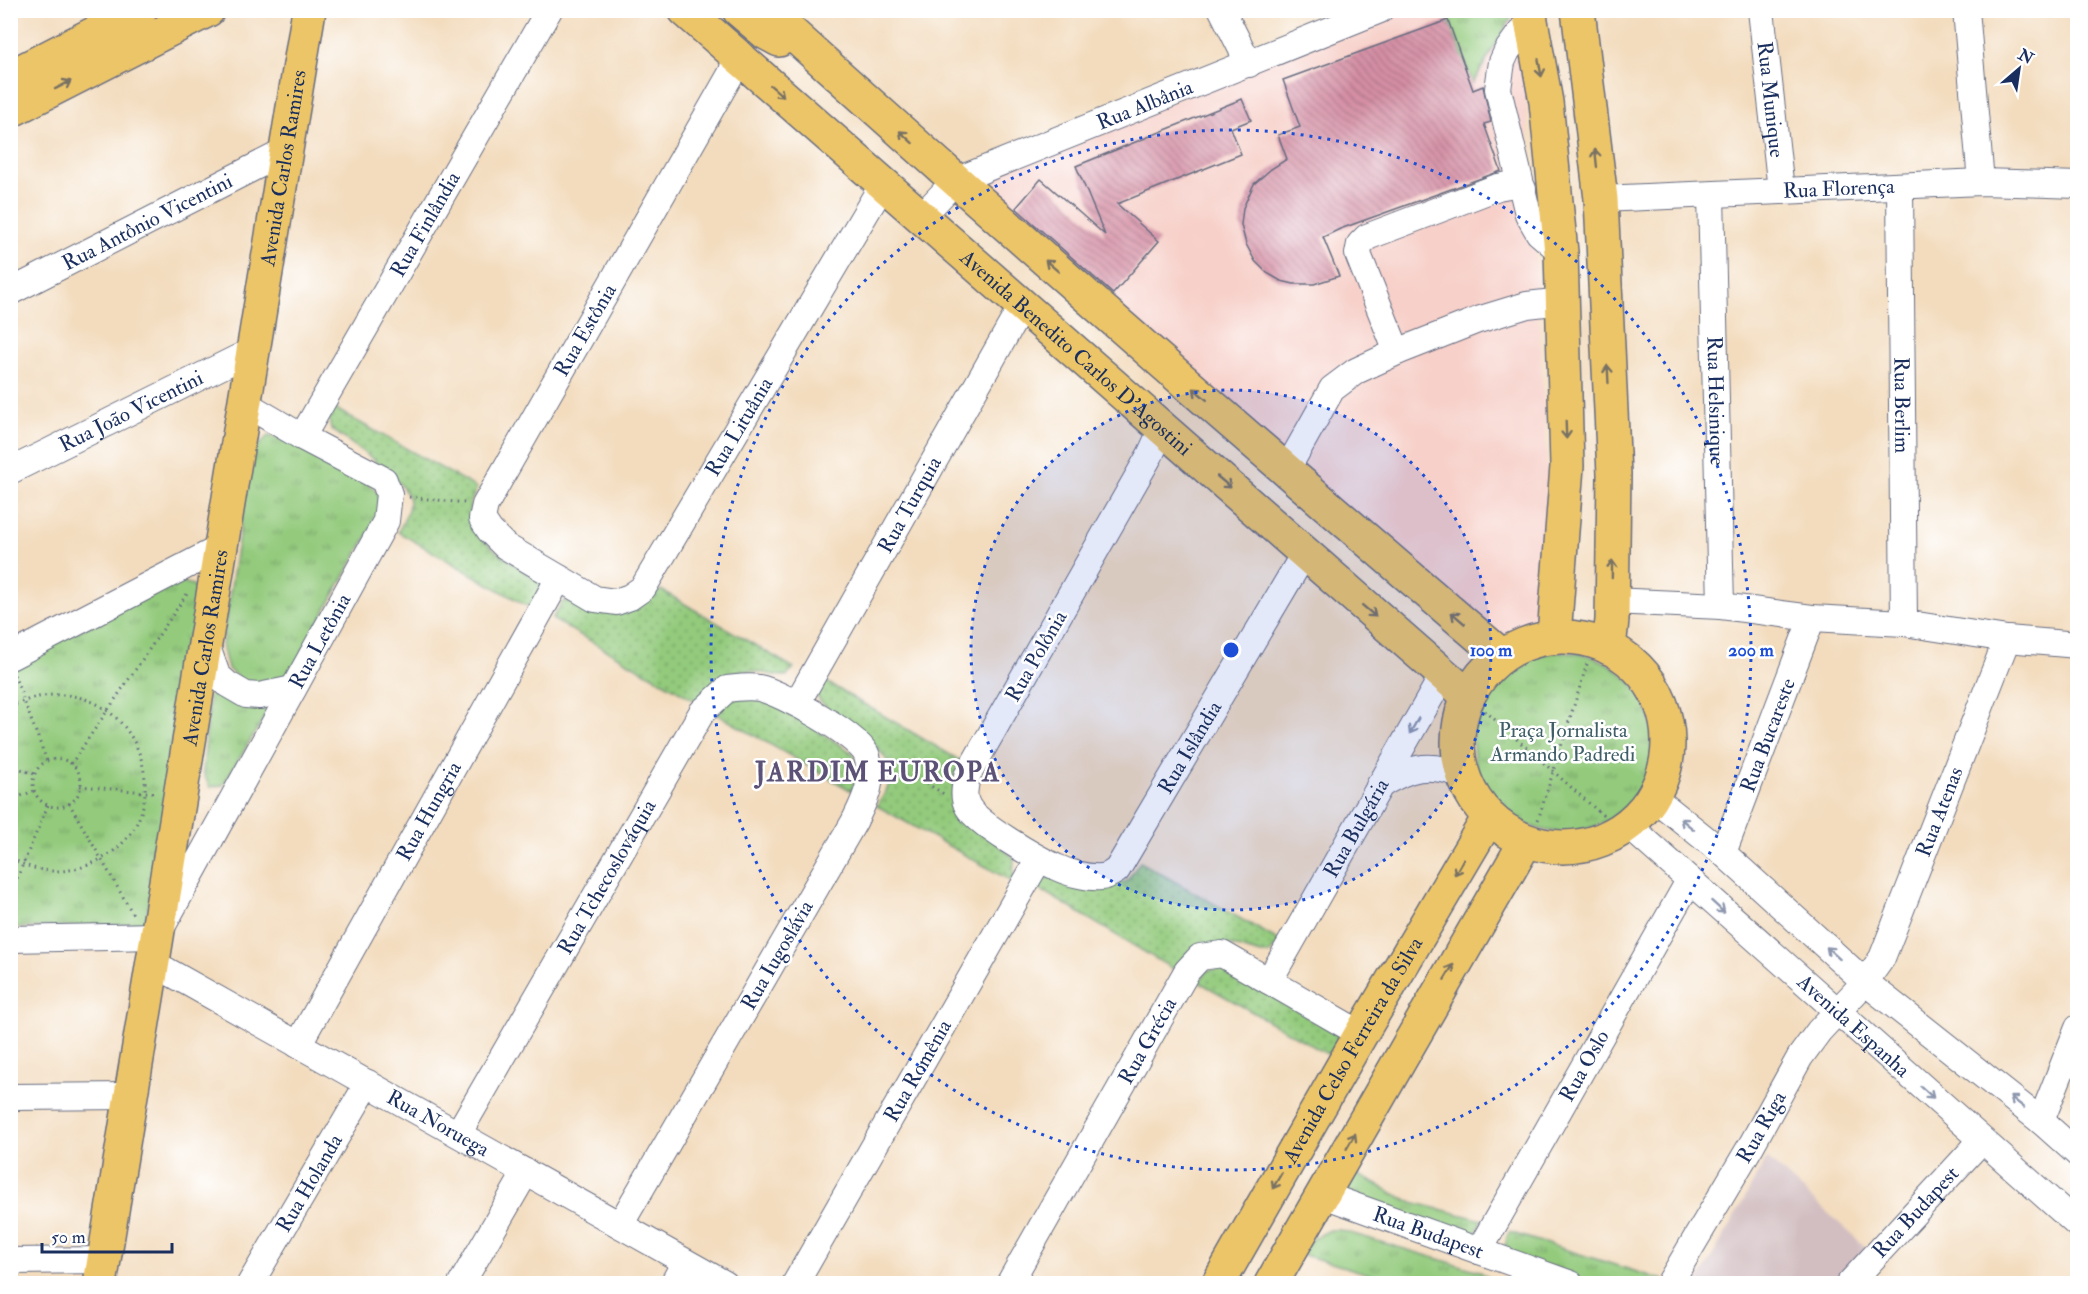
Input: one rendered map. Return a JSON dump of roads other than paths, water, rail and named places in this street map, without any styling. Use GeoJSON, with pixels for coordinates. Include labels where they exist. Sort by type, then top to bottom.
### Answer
{"type":"FeatureCollection","features":[{"type":"Feature","properties":{"kind":"main road"},"geometry":{"type":"LineString","coordinates":[[10,77],[140,10]]}},
{"type":"Feature","properties":{"kind":"main road"},"geometry":{"type":"LineString","coordinates":[[10,111],[208,10]]}},
{"type":"Feature","properties":{"kind":"main road","name":"Avenida Carlos Ramires"},"geometry":{"type":"LineString","coordinates":[[102,1272],[132,1096],[144,932],[206,644],[309,10]]}},
{"type":"Feature","properties":{"kind":"main road"},"geometry":{"type":"LineString","coordinates":[[740,10],[776,39],[786,43],[801,42]]}},
{"type":"Feature","properties":{"kind":"main road"},"geometry":{"type":"LineString","coordinates":[[766,10],[955,181],[1286,471],[1502,656]]}},
{"type":"Feature","properties":{"kind":"main road"},"geometry":{"type":"LineString","coordinates":[[1578,10],[1601,199],[1602,259],[1614,474],[1611,601],[1602,646]]}},
{"type":"Feature","properties":{"kind":"main road"},"geometry":{"type":"LineString","coordinates":[[1530,14],[1546,102],[1561,252],[1563,301],[1567,466],[1554,636]]}},
{"type":"Feature","properties":{"kind":"main road","name":"Avenida Benedito Carlos D'Agostini"},"geometry":{"type":"LineString","coordinates":[[702,17],[736,55],[1468,696]]}},
{"type":"Feature","properties":{"kind":"main road"},"geometry":{"type":"LineString","coordinates":[[1561,252],[1568,248],[1580,247],[1592,251],[1602,259]]}},
{"type":"Feature","properties":{"kind":"main road"},"geometry":{"type":"LineString","coordinates":[[1194,456],[1214,446],[1223,436],[1230,420]]}},
{"type":"Feature","properties":{"kind":"main road"},"geometry":{"type":"LineString","coordinates":[[1260,512],[1261,491],[1270,478],[1286,471]]}},
{"type":"Feature","properties":{"kind":"main road"},"geometry":{"type":"LineString","coordinates":[[1554,636],[1580,639],[1602,646],[1637,669],[1658,697],[1668,730],[1666,765],[1653,797],[1642,812],[1624,828],[1605,839],[1580,846],[1552,847],[1529,842],[1506,831],[1489,817],[1473,797],[1462,775],[1457,748],[1459,721],[1468,696],[1482,674],[1502,656],[1524,644],[1554,636]]}},
{"type":"Feature","properties":{"kind":"main road","name":"Avenida Celso Ferreira da Silva"},"geometry":{"type":"LineString","coordinates":[[1227,1278],[1361,1034],[1489,817]]}},
{"type":"Feature","properties":{"kind":"main road"},"geometry":{"type":"LineString","coordinates":[[1271,1284],[1321,1194],[1529,842]]}},
{"type":"Feature","properties":{"kind":"street","name":"Rua Finlândia"},"geometry":{"type":"LineString","coordinates":[[302,437],[549,10]]}},
{"type":"Feature","properties":{"kind":"street"},"geometry":{"type":"LineString","coordinates":[[1222,10],[1249,64]]}},
{"type":"Feature","properties":{"kind":"street","name":"Rua Albânia"},"geometry":{"type":"LineString","coordinates":[[921,217],[955,181],[1380,10]]}},
{"type":"Feature","properties":{"kind":"street","name":"Rua Munique"},"geometry":{"type":"LineString","coordinates":[[1761,10],[1781,190]]}},
{"type":"Feature","properties":{"kind":"street"},"geometry":{"type":"LineString","coordinates":[[1966,10],[1982,183]]}},
{"type":"Feature","properties":{"kind":"street"},"geometry":{"type":"LineString","coordinates":[[1530,14],[1507,51],[1498,82],[1528,214],[1547,242],[1561,252]]}},
{"type":"Feature","properties":{"kind":"street","name":"Rua Estônia"},"geometry":{"type":"LineString","coordinates":[[559,578],[505,546],[490,531],[483,519],[485,505],[732,72],[736,55]]}},
{"type":"Feature","properties":{"kind":"street","name":"Rua Antônio Vicentini"},"geometry":{"type":"LineString","coordinates":[[10,292],[286,151]]}},
{"type":"Feature","properties":{"kind":"street","name":"Rua Florença"},"geometry":{"type":"LineString","coordinates":[[1601,199],[1982,183],[2078,185]]}},
{"type":"Feature","properties":{"kind":"street","name":"Rua Lituânia"},"geometry":{"type":"LineString","coordinates":[[559,578],[595,599],[616,602],[630,597],[643,588],[883,184]]}},
{"type":"Feature","properties":{"kind":"street"},"geometry":{"type":"LineString","coordinates":[[1397,352],[1358,254],[1360,244],[1367,237],[1498,187],[1514,184],[1523,189]]}},
{"type":"Feature","properties":{"kind":"street","name":"Rua Berlim"},"geometry":{"type":"LineString","coordinates":[[1900,186],[1904,623]]}},
{"type":"Feature","properties":{"kind":"street","name":"Rua Helsinique"},"geometry":{"type":"LineString","coordinates":[[1711,195],[1721,606]]}},
{"type":"Feature","properties":{"kind":"street"},"geometry":{"type":"LineString","coordinates":[[1286,471],[1332,389],[1356,371],[1478,320],[1527,305],[1563,301]]}},
{"type":"Feature","properties":{"kind":"street","name":"Rua Turquia"},"geometry":{"type":"LineString","coordinates":[[797,703],[1022,306]]}},
{"type":"Feature","properties":{"kind":"street","name":"Rua João Vicentini"},"geometry":{"type":"LineString","coordinates":[[10,471],[252,351]]}},
{"type":"Feature","properties":{"kind":"street"},"geometry":{"type":"LineString","coordinates":[[244,403],[302,437]]}},
{"type":"Feature","properties":{"kind":"street","name":"Rua Polônia"},"geometry":{"type":"LineString","coordinates":[[1039,859],[981,821],[968,807],[963,792],[967,776],[1150,455],[1162,429]]}},
{"type":"Feature","properties":{"kind":"street","name":"Rua Letônia"},"geometry":{"type":"LineString","coordinates":[[144,932],[293,689],[386,521],[389,494],[384,480],[302,437]]}},
{"type":"Feature","properties":{"kind":"street"},"geometry":{"type":"LineString","coordinates":[[10,657],[222,547]]}},
{"type":"Feature","properties":{"kind":"street","name":"Rua Islândia"},"geometry":{"type":"LineString","coordinates":[[1039,859],[1058,869],[1091,877],[1104,878],[1117,870],[1304,554]]}},
{"type":"Feature","properties":{"kind":"street","name":"Rua Hungria"},"geometry":{"type":"LineString","coordinates":[[298,1045],[559,578]]}},
{"type":"Feature","properties":{"kind":"street"},"geometry":{"type":"LineString","coordinates":[[1611,601],[1721,606],[1812,618],[1904,623],[2007,639],[2078,645]]}},
{"type":"Feature","properties":{"kind":"street","name":"Rua Bucareste"},"geometry":{"type":"LineString","coordinates":[[1723,853],[1812,618]]}},
{"type":"Feature","properties":{"kind":"street","name":"Rua Atenas"},"geometry":{"type":"LineString","coordinates":[[1865,982],[1882,958],[2007,639]]}},
{"type":"Feature","properties":{"kind":"street"},"geometry":{"type":"LineString","coordinates":[[206,644],[218,675],[227,684],[246,695],[260,696],[293,689]]}},
{"type":"Feature","properties":{"kind":"street","name":"Rua Bulgária"},"geometry":{"type":"LineString","coordinates":[[1269,981],[1443,675]]}},
{"type":"Feature","properties":{"kind":"street","name":"Rua Tchecoslováquia"},"geometry":{"type":"LineString","coordinates":[[458,1134],[702,712],[726,689],[757,687],[775,692],[797,703]]}},
{"type":"Feature","properties":{"kind":"street","name":"Rua Iugoslávia"},"geometry":{"type":"LineString","coordinates":[[620,1225],[854,822],[869,791],[867,754],[858,743],[797,703]]}},
{"type":"Feature","properties":{"kind":"street"},"geometry":{"type":"LineString","coordinates":[[1379,786],[1398,774],[1425,767],[1444,768],[1462,775]]}},
{"type":"Feature","properties":{"kind":"street","name":"Avenida Espanha"},"geometry":{"type":"LineString","coordinates":[[1653,797],[1723,853],[1865,982],[2041,1121],[2078,1154]]}},
{"type":"Feature","properties":{"kind":"street","name":"Avenida Espanha"},"geometry":{"type":"LineString","coordinates":[[1624,828],[1689,881],[2078,1225]]}},
{"type":"Feature","properties":{"kind":"street","name":"Rua Romênia"},"geometry":{"type":"LineString","coordinates":[[795,1284],[1039,859]]}},
{"type":"Feature","properties":{"kind":"street","name":"Rua Oslo"},"geometry":{"type":"LineString","coordinates":[[1479,1251],[1689,881]]}},
{"type":"Feature","properties":{"kind":"street"},"geometry":{"type":"LineString","coordinates":[[10,939],[144,932]]}},
{"type":"Feature","properties":{"kind":"street","name":"Rua Noruega"},"geometry":{"type":"LineString","coordinates":[[144,932],[298,1045],[620,1225],[679,1273],[725,1284]]}},
{"type":"Feature","properties":{"kind":"street","name":"Rua Grécia"},"geometry":{"type":"LineString","coordinates":[[1009,1284],[1187,971],[1200,957],[1222,954],[1361,1034]]}},
{"type":"Feature","properties":{"kind":"street","name":"Rua Riga"},"geometry":{"type":"LineString","coordinates":[[1669,1284],[1800,1057],[1819,1031],[1865,982]]}},
{"type":"Feature","properties":{"kind":"street"},"geometry":{"type":"LineString","coordinates":[[2041,1121],[2078,1028]]}},
{"type":"Feature","properties":{"kind":"street","name":"Rua Holanda"},"geometry":{"type":"LineString","coordinates":[[250,1284],[368,1083]]}},
{"type":"Feature","properties":{"kind":"street"},"geometry":{"type":"LineString","coordinates":[[10,1097],[132,1096]]}},
{"type":"Feature","properties":{"kind":"street","name":"Rua Budapest"},"geometry":{"type":"LineString","coordinates":[[1849,1284],[1981,1141]]}},
{"type":"Feature","properties":{"kind":"street"},"geometry":{"type":"LineString","coordinates":[[461,1284],[526,1172]]}},
{"type":"Feature","properties":{"kind":"street","name":"Rua Budapest"},"geometry":{"type":"LineString","coordinates":[[1321,1194],[1479,1251],[1518,1276],[1571,1284]]}},
{"type":"Feature","properties":{"kind":"street"},"geometry":{"type":"LineString","coordinates":[[10,1261],[102,1272]]}},
{"type":"Feature","properties":{"kind":"district","name":"JARDIM EUROPA"},"geometry":{"type":"Point","coordinates":[878,772]}},
{"type":"Feature","properties":{"kind":"park label","name":"Praça Jornalista Armando Padredi"},"geometry":{"type":"Point","coordinates":[1563,742]}}]}
